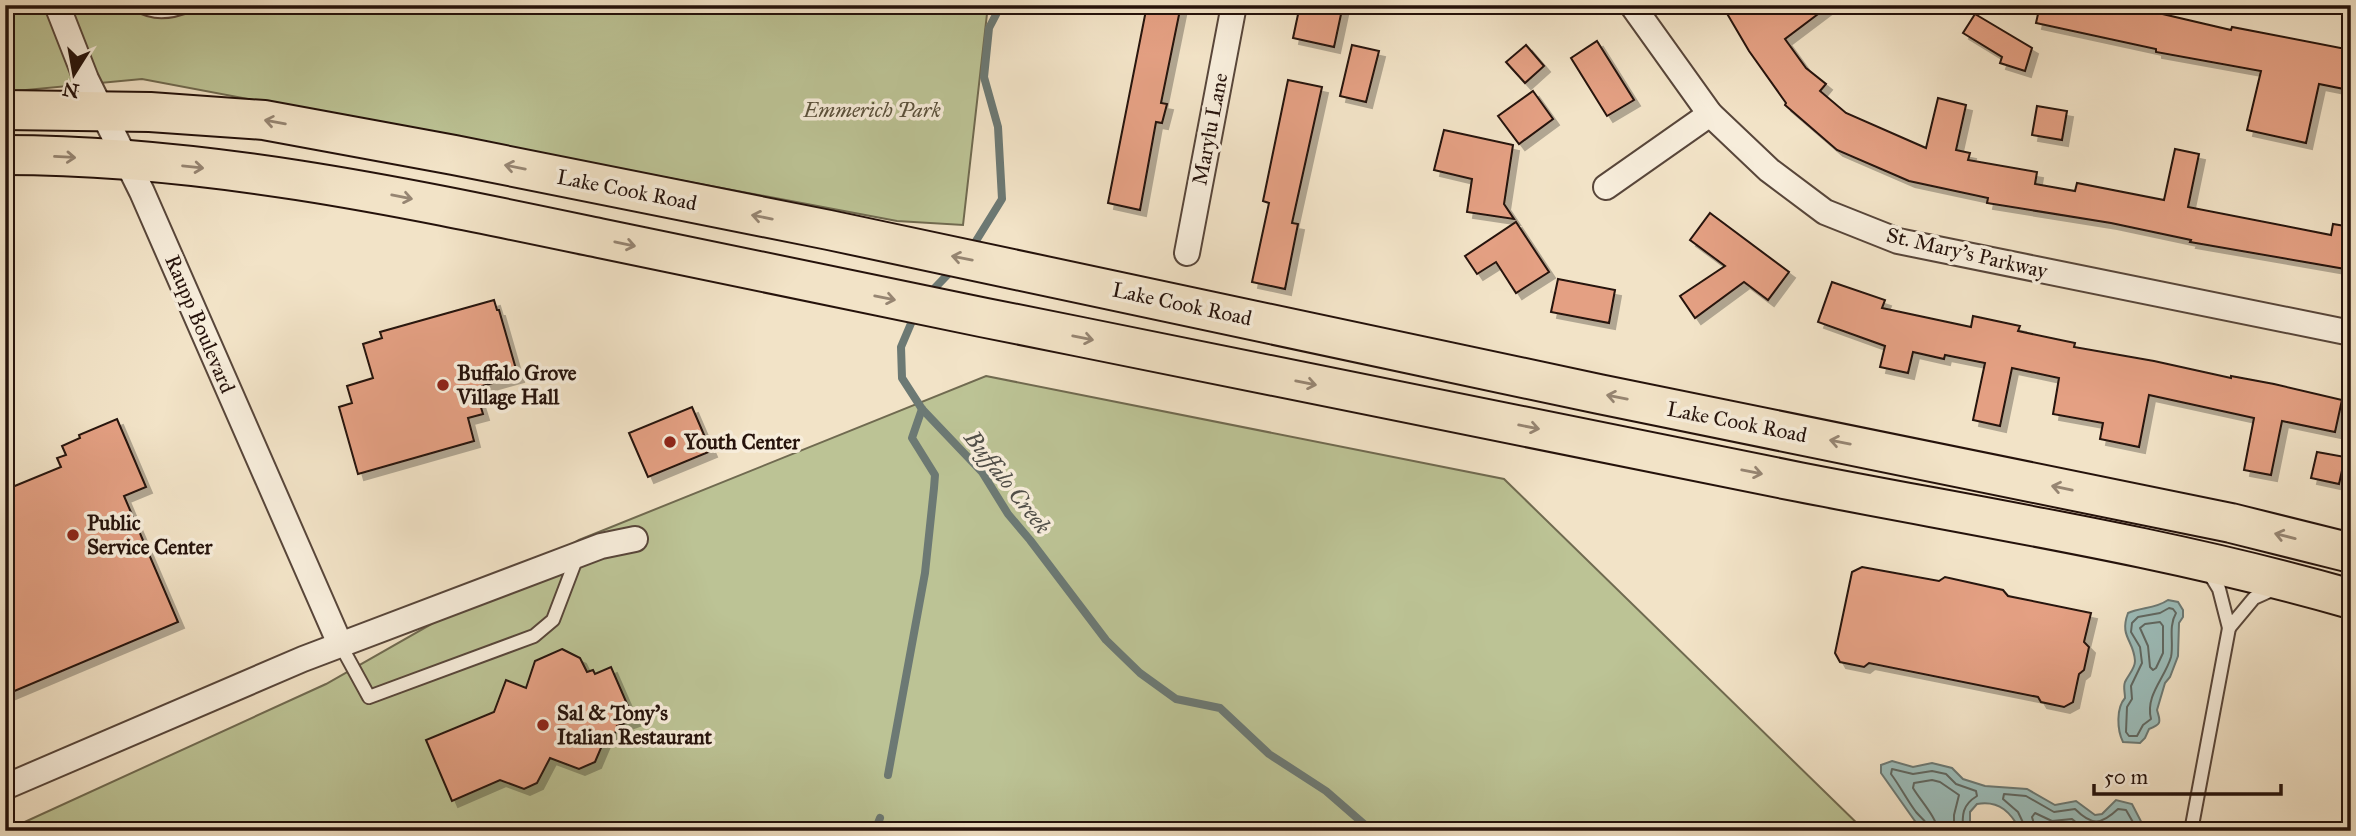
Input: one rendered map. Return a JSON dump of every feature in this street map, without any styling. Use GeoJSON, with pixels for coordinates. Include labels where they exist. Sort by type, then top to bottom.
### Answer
{"type":"FeatureCollection","features":[{"type":"Feature","properties":{"kind":"main road","name":"Lake Cook Road"},"geometry":{"type":"LineString","coordinates":[[5,110],[101,110],[264,120],[454,155],[829,230],[1599,394],[2231,523],[2351,553]]}},
{"type":"Feature","properties":{"kind":"main road"},"geometry":{"type":"LineString","coordinates":[[5,155],[125,160],[266,174],[403,197],[818,284],[2199,560],[2290,581],[2351,599]]}},
{"type":"Feature","properties":{"kind":"street","name":"Raupp Boulevard"},"geometry":{"type":"LineString","coordinates":[[57,5],[101,110],[142,192],[340,644]]}},
{"type":"Feature","properties":{"kind":"street","name":"Marylu Lane"},"geometry":{"type":"LineString","coordinates":[[1187,253],[1234,5]]}},
{"type":"Feature","properties":{"kind":"street","name":"St. Mary's Parkway"},"geometry":{"type":"LineString","coordinates":[[1632,5],[1710,114],[1769,170],[1825,212],[1898,241],[2351,333]]}},
{"type":"Feature","properties":{"kind":"street"},"geometry":{"type":"LineString","coordinates":[[1606,187],[1710,114]]}},
{"type":"Feature","properties":{"kind":"street"},"geometry":{"type":"LineString","coordinates":[[5,787],[340,644],[601,546],[635,539]]}},
{"type":"Feature","properties":{"kind":"lane"},"geometry":{"type":"LineString","coordinates":[[139,5],[155,11],[173,11],[189,5]]}},
{"type":"Feature","properties":{"kind":"lane"},"geometry":{"type":"LineString","coordinates":[[340,644],[369,697],[534,636],[554,620],[577,555]]}},
{"type":"Feature","properties":{"kind":"lane"},"geometry":{"type":"LineString","coordinates":[[2191,831],[2229,628],[2219,589],[2199,560]]}},
{"type":"Feature","properties":{"kind":"lane"},"geometry":{"type":"LineString","coordinates":[[2229,628],[2253,598],[2290,581]]}},
{"type":"Feature","properties":{"kind":"green space","name":"Emmerich Park"},"geometry":{"type":"Polygon","coordinates":[[[5,5],[988,5],[963,225],[897,221],[142,79],[5,92],[5,5]]]}},
{"type":"Feature","properties":{"kind":"green space"},"geometry":{"type":"Polygon","coordinates":[[[986,376],[1504,479],[1865,831],[5,831],[326,684],[579,540],[986,376]]]}},
{"type":"Feature","properties":{"kind":"water"},"geometry":{"type":"Polygon","coordinates":[[[2168,600],[2178,602],[2183,610],[2183,617],[2179,623],[2178,656],[2165,683],[2157,710],[2159,722],[2149,729],[2140,743],[2123,742],[2119,713],[2125,698],[2125,682],[2135,661],[2125,628],[2128,613],[2168,600]]]}},
{"type":"Feature","properties":{"kind":"water"},"geometry":{"type":"Polygon","coordinates":[[[1892,761],[1913,767],[1932,763],[1952,768],[1963,779],[1985,786],[2027,789],[2055,805],[2076,801],[2095,815],[2102,814],[2116,800],[2132,804],[2146,831],[2021,831],[2004,809],[1985,803],[1977,804],[1970,812],[1970,831],[1922,831],[1881,773],[1881,765],[1892,761]]]}},
{"type":"Feature","properties":{"kind":"building"},"geometry":{"type":"Polygon","coordinates":[[[1147,5],[1181,5],[1161,103],[1167,104],[1162,123],[1156,122],[1140,210],[1108,203],[1147,5]]]}},
{"type":"Feature","properties":{"kind":"building"},"geometry":{"type":"Polygon","coordinates":[[[1300,5],[1343,5],[1334,47],[1293,38],[1300,5]]]}},
{"type":"Feature","properties":{"kind":"building"},"geometry":{"type":"Polygon","coordinates":[[[1722,5],[1830,5],[1785,39],[1806,68],[1826,84],[1820,91],[1846,113],[1926,148],[1938,98],[1966,105],[1956,150],[1970,153],[1968,160],[2037,172],[2035,184],[2075,191],[2077,183],[2164,200],[2175,149],[2199,154],[2188,207],[2331,235],[2333,224],[2351,227],[2351,270],[2190,242],[2191,240],[2111,223],[1987,203],[1988,198],[1909,181],[1837,150],[1785,105],[1722,5]]]}},
{"type":"Feature","properties":{"kind":"building"},"geometry":{"type":"Polygon","coordinates":[[[2040,5],[2124,5],[2231,30],[2232,27],[2351,50],[2344,89],[2319,84],[2306,143],[2247,130],[2261,71],[2156,52],[2156,49],[2036,23],[2040,5]]]}},
{"type":"Feature","properties":{"kind":"building"},"geometry":{"type":"Polygon","coordinates":[[[1975,14],[2032,48],[2025,71],[2000,63],[2002,57],[1963,33],[1975,14]]]}},
{"type":"Feature","properties":{"kind":"building"},"geometry":{"type":"Polygon","coordinates":[[[1597,41],[1634,100],[1607,116],[1571,58],[1597,41]]]}},
{"type":"Feature","properties":{"kind":"building"},"geometry":{"type":"Polygon","coordinates":[[[1352,45],[1379,51],[1366,102],[1340,96],[1352,45]]]}},
{"type":"Feature","properties":{"kind":"building"},"geometry":{"type":"Polygon","coordinates":[[[1526,45],[1544,66],[1525,83],[1506,62],[1526,45]]]}},
{"type":"Feature","properties":{"kind":"building"},"geometry":{"type":"Polygon","coordinates":[[[1288,80],[1322,87],[1292,223],[1298,224],[1285,289],[1252,282],[1269,203],[1263,201],[1288,80]]]}},
{"type":"Feature","properties":{"kind":"building"},"geometry":{"type":"Polygon","coordinates":[[[1533,91],[1553,119],[1519,144],[1498,116],[1533,91]]]}},
{"type":"Feature","properties":{"kind":"building"},"geometry":{"type":"Polygon","coordinates":[[[2037,106],[2067,111],[2062,140],[2032,135],[2037,106]]]}},
{"type":"Feature","properties":{"kind":"building"},"geometry":{"type":"Polygon","coordinates":[[[1444,130],[1513,145],[1504,204],[1514,219],[1467,212],[1472,179],[1434,170],[1444,130]]]}},
{"type":"Feature","properties":{"kind":"building"},"geometry":{"type":"Polygon","coordinates":[[[1710,213],[1789,272],[1768,300],[1744,282],[1695,318],[1680,296],[1725,266],[1690,240],[1710,213]]]}},
{"type":"Feature","properties":{"kind":"building"},"geometry":{"type":"Polygon","coordinates":[[[1516,222],[1549,272],[1516,293],[1496,262],[1477,274],[1465,256],[1516,222]]]}},
{"type":"Feature","properties":{"kind":"building"},"geometry":{"type":"Polygon","coordinates":[[[1558,279],[1615,290],[1609,323],[1551,312],[1558,279]]]}},
{"type":"Feature","properties":{"kind":"building"},"geometry":{"type":"Polygon","coordinates":[[[1832,282],[1885,300],[1882,308],[1971,327],[1973,316],[2020,326],[2018,331],[2075,343],[2074,347],[2274,384],[2342,400],[2335,432],[2282,421],[2271,475],[2244,470],[2254,418],[2149,395],[2139,447],[2100,439],[2103,423],[2053,414],[2059,378],[2012,368],[2000,426],[1973,420],[1985,363],[1945,355],[1944,359],[1913,352],[1908,373],[1880,367],[1885,346],[1818,322],[1832,282]]]}},
{"type":"Feature","properties":{"kind":"building","name":"Buffalo Grove Village Hall"},"geometry":{"type":"Polygon","coordinates":[[[494,300],[518,376],[475,388],[483,414],[468,418],[474,441],[358,474],[339,407],[352,403],[347,386],[373,378],[363,344],[382,338],[380,332],[494,300]]]}},
{"type":"Feature","properties":{"kind":"building","name":"Youth Center"},"geometry":{"type":"Polygon","coordinates":[[[692,407],[711,451],[648,477],[629,433],[692,407]]]}},
{"type":"Feature","properties":{"kind":"building","name":"Public Service Center"},"geometry":{"type":"Polygon","coordinates":[[[117,419],[146,487],[124,496],[178,622],[5,695],[5,490],[61,467],[57,458],[66,455],[62,446],[80,438],[79,435],[117,419]]]}},
{"type":"Feature","properties":{"kind":"building"},"geometry":{"type":"Polygon","coordinates":[[[2317,452],[2345,457],[2339,484],[2311,478],[2317,452]]]}},
{"type":"Feature","properties":{"kind":"building"},"geometry":{"type":"Polygon","coordinates":[[[1862,567],[1939,581],[1945,577],[2003,590],[2008,596],[2091,613],[2084,642],[2089,647],[2073,702],[2064,707],[2041,702],[2038,697],[1869,663],[1864,667],[1840,662],[1835,653],[1852,572],[1862,567]]]}},
{"type":"Feature","properties":{"kind":"building","name":"Sal & Tony's Italian Restaurant"},"geometry":{"type":"Polygon","coordinates":[[[562,649],[580,658],[587,672],[593,670],[595,674],[611,667],[634,720],[617,726],[619,731],[606,736],[595,762],[579,769],[550,758],[537,783],[524,789],[500,780],[452,801],[426,740],[494,712],[506,680],[526,688],[535,661],[562,649]]]}},
{"type":"Feature","properties":{"kind":"waterway","name":"Buffalo Creek"},"geometry":{"type":"LineString","coordinates":[[971,249],[1002,199],[998,127],[984,77],[989,28],[1001,5]]}},
{"type":"Feature","properties":{"kind":"waterway","name":"Buffalo Creek"},"geometry":{"type":"LineString","coordinates":[[928,295],[953,269]]}},
{"type":"Feature","properties":{"kind":"waterway","name":"Buffalo Creek"},"geometry":{"type":"LineString","coordinates":[[915,314],[901,347],[902,378],[922,409],[982,472],[1008,514],[1106,640],[1140,673],[1176,699],[1220,708],[1269,754],[1326,791],[1372,831]]}},
{"type":"Feature","properties":{"kind":"waterway"},"geometry":{"type":"LineString","coordinates":[[888,775],[925,573],[934,488],[935,475],[912,438],[922,409]]}},
{"type":"Feature","properties":{"kind":"waterway"},"geometry":{"type":"LineString","coordinates":[[875,831],[880,818]]}},
{"type":"Feature","properties":{"kind":"place","name":"Buffalo Grove Village Hall"},"geometry":{"type":"Point","coordinates":[443,385]}},
{"type":"Feature","properties":{"kind":"place","name":"Youth Center"},"geometry":{"type":"Point","coordinates":[670,442]}},
{"type":"Feature","properties":{"kind":"place","name":"Public Service Center"},"geometry":{"type":"Point","coordinates":[73,535]}},
{"type":"Feature","properties":{"kind":"place","name":"Sal & Tony's Italian Restaurant"},"geometry":{"type":"Point","coordinates":[543,725]}}]}
